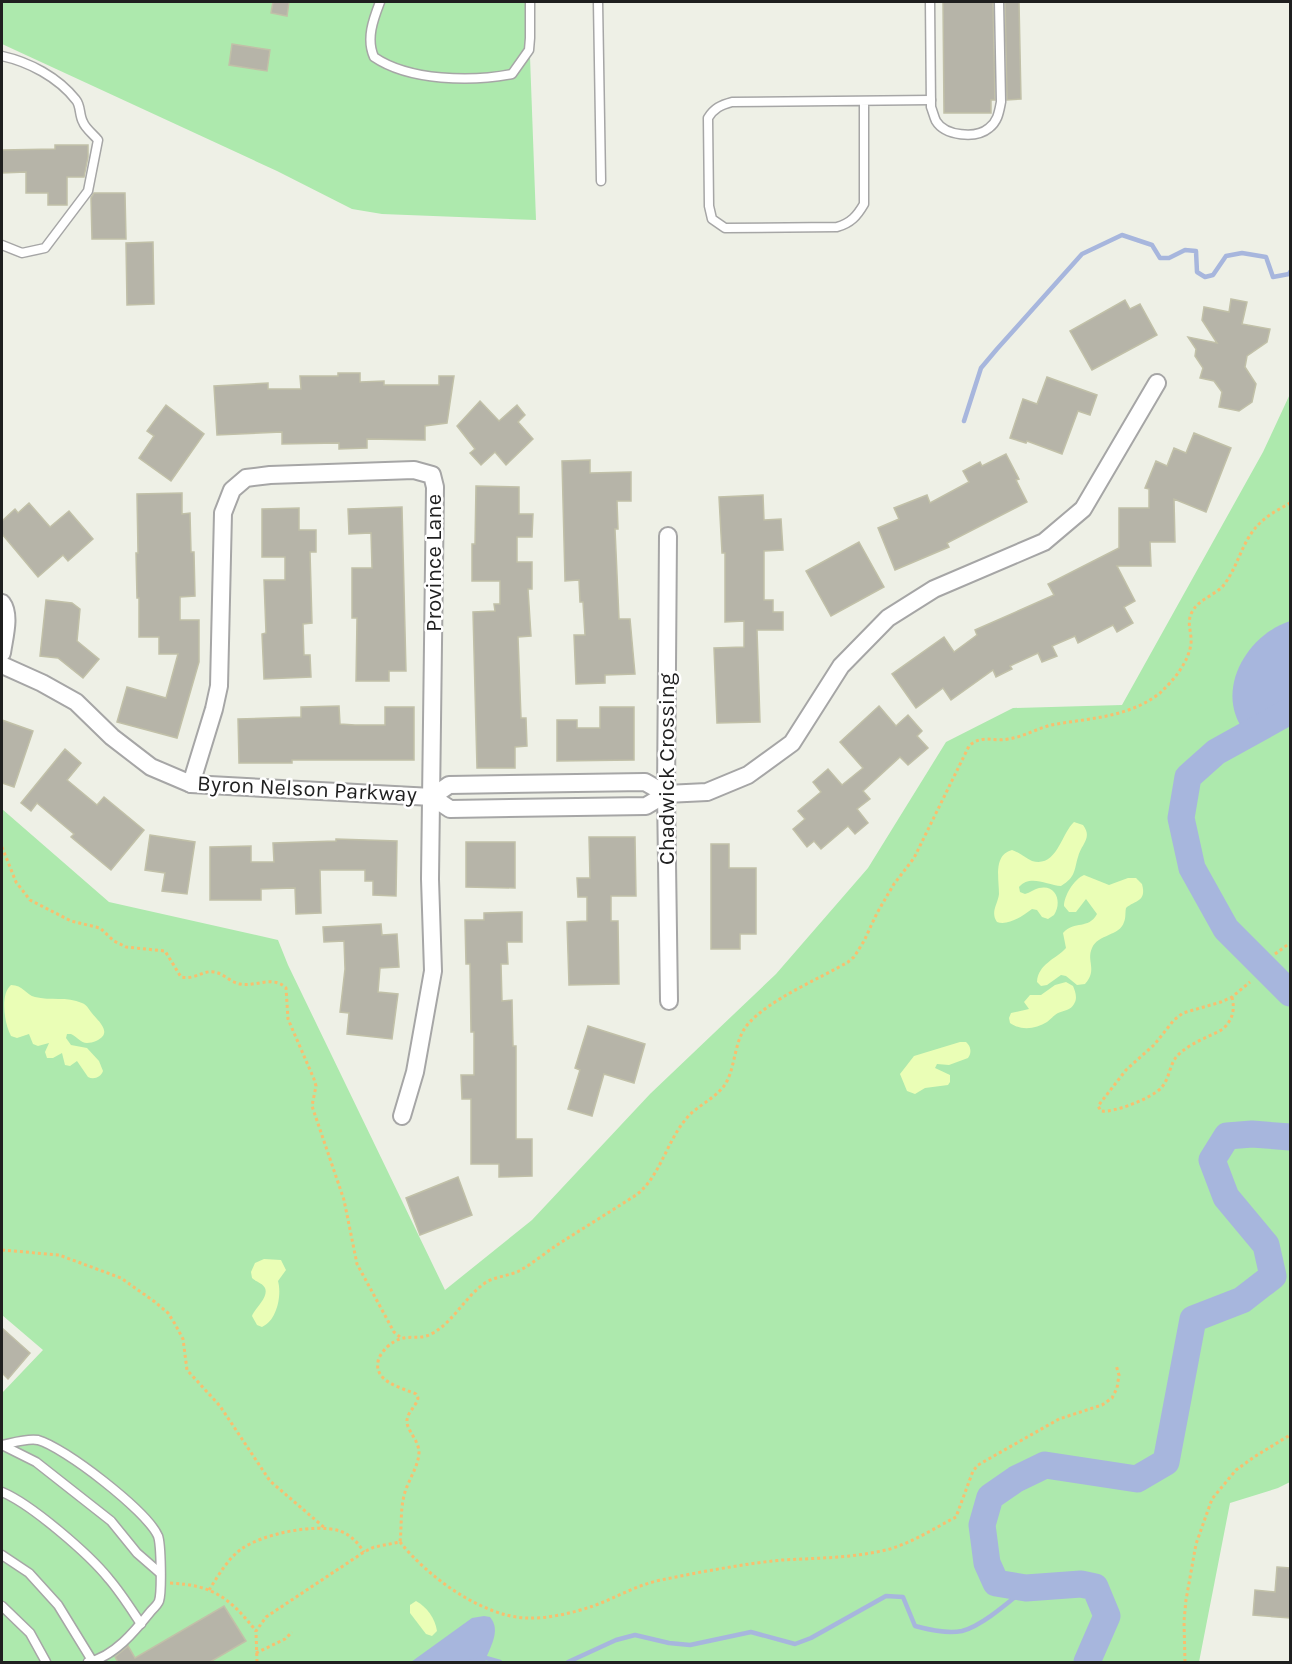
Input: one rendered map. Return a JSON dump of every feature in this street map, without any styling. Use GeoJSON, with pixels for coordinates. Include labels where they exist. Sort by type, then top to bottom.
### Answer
{"type":"FeatureCollection","features":[{"type":"Feature","properties":{"kind":"street","name":"Byron Nelson Parkway"},"geometry":{"type":"LineString","coordinates":[[2,665],[76,702],[112,737],[151,767],[191,784],[432,796],[450,809],[646,806],[666,794],[707,792],[748,775],[792,743],[842,666],[888,618],[934,589],[1044,542],[1083,509],[1157,383]]}},
{"type":"Feature","properties":{"kind":"street","name":"Province Lane"},"geometry":{"type":"LineString","coordinates":[[191,784],[219,686],[223,513],[232,490],[246,478],[270,476],[414,470],[432,475],[435,487],[430,879],[433,971],[416,1072],[402,1116]]}},
{"type":"Feature","properties":{"kind":"street","name":"Chadwick Crossing"},"geometry":{"type":"LineString","coordinates":[[668,536],[666,794],[669,1001]]}},
{"type":"Feature","properties":{"kind":"street"},"geometry":{"type":"LineString","coordinates":[[2,603],[6,608],[6,624],[2,653]]}},
{"type":"Feature","properties":{"kind":"street","name":"Byron Nelson Parkway"},"geometry":{"type":"LineString","coordinates":[[432,796],[449,785],[645,782],[666,794]]}},
{"type":"Feature","properties":{"kind":"street"},"geometry":{"type":"LineString","coordinates":[[546,784],[548,808]]}},
{"type":"Feature","properties":{"kind":"lane"},"geometry":{"type":"LineString","coordinates":[[380,2],[370,36],[374,57],[403,71],[436,76],[488,78],[512,74],[529,50],[530,2]]}},
{"type":"Feature","properties":{"kind":"lane"},"geometry":{"type":"LineString","coordinates":[[598,2],[601,181]]}},
{"type":"Feature","properties":{"kind":"lane"},"geometry":{"type":"LineString","coordinates":[[930,2],[931,107],[936,122],[945,129],[958,134],[976,134],[988,129],[998,118],[1001,102],[999,2]]}},
{"type":"Feature","properties":{"kind":"lane"},"geometry":{"type":"LineString","coordinates":[[2,56],[17,59],[38,69],[62,86],[78,102],[83,123],[98,140],[88,191],[45,248],[22,253],[2,245]]}},
{"type":"Feature","properties":{"kind":"lane"},"geometry":{"type":"LineString","coordinates":[[864,101],[864,204],[858,215],[847,225],[725,228],[712,219],[709,206],[708,118],[712,111],[720,105],[732,102],[931,100]]}},
{"type":"Feature","properties":{"kind":"lane"},"geometry":{"type":"LineString","coordinates":[[2,1445],[34,1439],[53,1445],[109,1485],[140,1514],[158,1536],[159,1601],[120,1645],[90,1662],[58,1605],[29,1573],[2,1555]]}},
{"type":"Feature","properties":{"kind":"lane"},"geometry":{"type":"LineString","coordinates":[[2,1445],[36,1462],[111,1521],[160,1578]]}},
{"type":"Feature","properties":{"kind":"lane"},"geometry":{"type":"LineString","coordinates":[[2,1492],[32,1511],[86,1555],[108,1577],[141,1624]]}},
{"type":"Feature","properties":{"kind":"lane"},"geometry":{"type":"LineString","coordinates":[[2,1606],[30,1633],[46,1662]]}},
{"type":"Feature","properties":{"kind":"path"},"geometry":{"type":"LineString","coordinates":[[1116,1365],[1119,1376],[1112,1398],[1102,1405],[1059,1419],[978,1465],[973,1471],[956,1517],[891,1548],[832,1558],[780,1561],[659,1580],[638,1586],[583,1609],[526,1618],[498,1612],[467,1598],[426,1570],[412,1558],[400,1542],[405,1490],[419,1454],[418,1446],[407,1423],[408,1416],[417,1404],[418,1398],[416,1394],[384,1380],[378,1368],[382,1353],[400,1337],[427,1336],[434,1332],[488,1281],[519,1271],[636,1195],[651,1179],[673,1136],[687,1118],[725,1084],[740,1037],[747,1025],[767,1008],[848,963],[854,957],[882,903],[914,858],[969,746],[975,740],[1008,739],[1052,725],[1122,713],[1137,708],[1159,693],[1188,656],[1191,643],[1189,626],[1196,606],[1226,583],[1252,531],[1269,515],[1290,502]]}},
{"type":"Feature","properties":{"kind":"path"},"geometry":{"type":"LineString","coordinates":[[2,847],[16,882],[30,900],[70,921],[100,928],[126,947],[165,951],[181,977],[195,978],[212,971],[240,984],[282,983],[286,988],[288,1019],[315,1079],[312,1106],[344,1200],[357,1264],[394,1332],[400,1337]]}},
{"type":"Feature","properties":{"kind":"path"},"geometry":{"type":"LineString","coordinates":[[1275,954],[1290,943]]}},
{"type":"Feature","properties":{"kind":"path"},"geometry":{"type":"LineString","coordinates":[[1232,997],[1233,1012],[1228,1024],[1179,1054],[1173,1061],[1161,1088],[1127,1105],[1107,1112],[1101,1111],[1098,1106],[1126,1070],[1154,1045],[1174,1020],[1183,1013],[1232,997],[1250,982]]}},
{"type":"Feature","properties":{"kind":"path"},"geometry":{"type":"LineString","coordinates":[[2,1250],[59,1256],[121,1278],[168,1313],[183,1339],[187,1370],[220,1406],[270,1481],[326,1528]]}},
{"type":"Feature","properties":{"kind":"path"},"geometry":{"type":"LineString","coordinates":[[1185,1662],[1186,1600],[1196,1544],[1212,1499],[1236,1470],[1290,1435]]}},
{"type":"Feature","properties":{"kind":"path"},"geometry":{"type":"LineString","coordinates":[[209,1590],[232,1558],[248,1545],[300,1529],[326,1528],[340,1531],[349,1536],[364,1552]]}},
{"type":"Feature","properties":{"kind":"path"},"geometry":{"type":"LineString","coordinates":[[257,1662],[256,1630],[260,1623],[275,1610],[364,1552],[374,1547],[400,1542]]}},
{"type":"Feature","properties":{"kind":"path"},"geometry":{"type":"LineString","coordinates":[[160,1578],[209,1590],[235,1605],[256,1630]]}},
{"type":"Feature","properties":{"kind":"path"},"geometry":{"type":"LineString","coordinates":[[256,1653],[285,1639],[291,1632]]}},
{"type":"Feature","properties":{"kind":"shaded area"},"geometry":{"type":"Polygon","coordinates":[[[2,2],[528,2],[536,220],[382,214],[352,209],[277,171],[2,44],[2,2]]]}},
{"type":"Feature","properties":{"kind":"shaded area"},"geometry":{"type":"Polygon","coordinates":[[[1290,394],[1290,1482],[1230,1503],[1199,1662],[2,1662],[2,1393],[43,1350],[2,1315],[2,809],[109,902],[278,940],[445,1290],[532,1220],[650,1094],[776,974],[868,868],[946,742],[1013,708],[1122,705],[1263,452],[1290,394]]]}},
{"type":"Feature","properties":{"kind":"sand"},"geometry":{"type":"Polygon","coordinates":[[[1074,822],[1083,825],[1087,837],[1079,852],[1074,873],[1069,879],[1061,886],[1028,881],[1019,887],[1020,892],[1025,894],[1039,888],[1050,889],[1054,892],[1058,905],[1054,915],[1048,919],[1042,917],[1037,910],[1032,909],[1011,921],[997,922],[994,911],[999,894],[998,868],[1002,857],[1012,850],[1032,861],[1047,860],[1058,849],[1074,822]]]}},
{"type":"Feature","properties":{"kind":"sand"},"geometry":{"type":"Polygon","coordinates":[[[1084,875],[1109,885],[1128,878],[1136,878],[1142,884],[1142,897],[1126,908],[1122,927],[1095,943],[1090,957],[1091,974],[1085,984],[1077,985],[1066,976],[1061,975],[1047,985],[1041,986],[1037,982],[1041,971],[1048,962],[1066,948],[1063,933],[1072,927],[1090,922],[1097,914],[1086,899],[1076,912],[1069,912],[1064,906],[1070,888],[1084,875]]]}},
{"type":"Feature","properties":{"kind":"sand"},"geometry":{"type":"Polygon","coordinates":[[[1066,982],[1073,986],[1076,995],[1071,1008],[1033,1028],[1014,1026],[1010,1023],[1011,1013],[1029,1009],[1024,1002],[1030,995],[1041,995],[1055,985],[1066,982]]]}},
{"type":"Feature","properties":{"kind":"sand"},"geometry":{"type":"Polygon","coordinates":[[[11,985],[35,997],[70,1000],[86,1006],[103,1027],[104,1034],[96,1041],[88,1043],[71,1034],[67,1034],[66,1038],[71,1045],[87,1048],[99,1061],[103,1071],[101,1075],[95,1078],[88,1077],[77,1061],[70,1066],[65,1065],[62,1053],[53,1058],[47,1058],[45,1052],[49,1043],[38,1046],[33,1044],[29,1034],[17,1038],[11,1036],[6,1024],[4,1002],[11,985]]]}},
{"type":"Feature","properties":{"kind":"sand"},"geometry":{"type":"Polygon","coordinates":[[[966,1042],[969,1045],[968,1058],[949,1065],[937,1064],[935,1068],[950,1075],[948,1085],[925,1088],[915,1094],[907,1091],[900,1074],[914,1056],[966,1042]]]}},
{"type":"Feature","properties":{"kind":"sand"},"geometry":{"type":"Polygon","coordinates":[[[264,1259],[281,1260],[286,1270],[278,1281],[279,1300],[275,1314],[262,1327],[257,1325],[252,1316],[266,1291],[263,1285],[252,1278],[251,1272],[255,1263],[264,1259]]]}},
{"type":"Feature","properties":{"kind":"sand"},"geometry":{"type":"Polygon","coordinates":[[[416,1601],[432,1617],[437,1631],[432,1636],[426,1634],[410,1613],[410,1605],[416,1601]]]}},
{"type":"Feature","properties":{"kind":"water"},"geometry":{"type":"Polygon","coordinates":[[[1290,621],[1290,711],[1244,731],[1236,715],[1232,698],[1234,682],[1240,666],[1260,638],[1290,621]]]}},
{"type":"Feature","properties":{"kind":"water"},"geometry":{"type":"Polygon","coordinates":[[[490,1617],[495,1628],[494,1640],[485,1662],[411,1662],[472,1618],[490,1617]]]}},
{"type":"Feature","properties":{"kind":"building"},"geometry":{"type":"Polygon","coordinates":[[[273,2],[289,2],[287,16],[271,13],[273,2]]]}},
{"type":"Feature","properties":{"kind":"building"},"geometry":{"type":"Polygon","coordinates":[[[943,2],[993,2],[995,100],[991,100],[991,113],[944,113],[943,2]]]}},
{"type":"Feature","properties":{"kind":"building"},"geometry":{"type":"Polygon","coordinates":[[[1005,2],[1019,2],[1021,99],[1007,100],[1005,2]]]}},
{"type":"Feature","properties":{"kind":"building"},"geometry":{"type":"Polygon","coordinates":[[[232,44],[270,50],[267,71],[229,65],[232,44]]]}},
{"type":"Feature","properties":{"kind":"building"},"geometry":{"type":"Polygon","coordinates":[[[55,145],[88,145],[84,177],[67,177],[67,205],[48,205],[48,193],[26,193],[26,172],[2,173],[2,150],[55,149],[55,145]]]}},
{"type":"Feature","properties":{"kind":"building"},"geometry":{"type":"Polygon","coordinates":[[[94,193],[125,193],[126,239],[92,239],[91,198],[94,193]]]}},
{"type":"Feature","properties":{"kind":"building"},"geometry":{"type":"Polygon","coordinates":[[[153,242],[154,304],[127,305],[126,243],[153,242]]]}},
{"type":"Feature","properties":{"kind":"building"},"geometry":{"type":"Polygon","coordinates":[[[1231,299],[1247,302],[1242,324],[1270,329],[1267,342],[1247,356],[1245,367],[1256,384],[1252,402],[1239,411],[1219,407],[1222,392],[1214,381],[1200,378],[1203,368],[1195,356],[1196,349],[1188,337],[1217,343],[1202,320],[1204,307],[1229,312],[1231,299]]]}},
{"type":"Feature","properties":{"kind":"building"},"geometry":{"type":"Polygon","coordinates":[[[1125,300],[1130,309],[1140,304],[1157,335],[1092,370],[1070,331],[1125,300]]]}},
{"type":"Feature","properties":{"kind":"building"},"geometry":{"type":"Polygon","coordinates":[[[338,373],[360,373],[360,382],[384,381],[384,385],[439,385],[439,376],[454,376],[447,423],[425,426],[425,440],[367,439],[367,448],[339,449],[339,443],[282,444],[282,432],[217,435],[214,386],[268,383],[268,389],[301,389],[300,376],[338,376],[338,373]]]}},
{"type":"Feature","properties":{"kind":"building"},"geometry":{"type":"Polygon","coordinates":[[[1047,377],[1097,395],[1090,415],[1078,411],[1062,454],[1027,441],[1026,443],[1010,438],[1023,399],[1037,404],[1047,377]]]}},
{"type":"Feature","properties":{"kind":"building"},"geometry":{"type":"Polygon","coordinates":[[[480,401],[499,421],[517,405],[525,415],[518,422],[533,439],[506,465],[495,452],[481,465],[470,453],[475,449],[457,426],[480,401]]]}},
{"type":"Feature","properties":{"kind":"building"},"geometry":{"type":"Polygon","coordinates":[[[166,405],[204,434],[171,481],[139,458],[154,436],[147,431],[166,405]]]}},
{"type":"Feature","properties":{"kind":"building"},"geometry":{"type":"Polygon","coordinates":[[[1194,433],[1231,448],[1206,512],[1174,499],[1175,542],[1150,542],[1151,566],[1117,566],[1135,601],[1124,607],[1133,623],[1117,632],[1113,625],[1078,643],[1075,636],[1052,646],[1057,656],[1042,662],[1038,653],[1010,666],[1012,669],[996,677],[993,670],[951,700],[943,688],[916,708],[892,674],[944,637],[954,652],[977,635],[975,630],[1054,595],[1048,584],[1119,548],[1119,508],[1149,508],[1149,489],[1145,488],[1156,461],[1167,466],[1174,448],[1186,453],[1194,433]]]}},
{"type":"Feature","properties":{"kind":"building"},"geometry":{"type":"Polygon","coordinates":[[[1006,454],[1019,479],[1016,480],[1027,502],[947,543],[949,547],[895,570],[878,528],[899,519],[894,508],[927,495],[930,503],[969,482],[963,471],[980,462],[982,466],[1006,454]]]}},
{"type":"Feature","properties":{"kind":"building"},"geometry":{"type":"Polygon","coordinates":[[[590,460],[590,473],[631,472],[631,501],[617,501],[618,529],[615,529],[619,619],[630,619],[635,674],[605,675],[605,683],[576,684],[574,635],[585,635],[583,602],[580,602],[579,580],[565,581],[562,461],[590,460]]]}},
{"type":"Feature","properties":{"kind":"building"},"geometry":{"type":"Polygon","coordinates":[[[476,486],[519,487],[519,514],[533,514],[532,537],[517,537],[517,562],[532,562],[532,589],[528,589],[531,636],[518,637],[521,718],[526,718],[527,746],[515,747],[515,768],[477,768],[473,612],[495,611],[494,604],[500,604],[500,581],[472,581],[476,486]]]}},
{"type":"Feature","properties":{"kind":"building"},"geometry":{"type":"Polygon","coordinates":[[[182,493],[182,514],[190,513],[195,596],[180,597],[180,620],[199,620],[199,662],[177,738],[117,722],[127,687],[166,698],[178,654],[159,654],[159,637],[139,637],[136,553],[138,553],[137,494],[182,493]]]}},
{"type":"Feature","properties":{"kind":"building"},"geometry":{"type":"Polygon","coordinates":[[[763,495],[764,520],[781,519],[783,550],[764,551],[764,600],[773,600],[773,612],[783,612],[783,630],[757,630],[760,722],[717,723],[714,648],[744,647],[744,621],[725,622],[725,553],[722,553],[719,497],[763,495]]]}},
{"type":"Feature","properties":{"kind":"building"},"geometry":{"type":"Polygon","coordinates":[[[29,503],[50,527],[69,511],[93,539],[68,561],[63,555],[38,577],[2,534],[2,521],[15,509],[18,513],[29,503]]]}},
{"type":"Feature","properties":{"kind":"building"},"geometry":{"type":"Polygon","coordinates":[[[402,507],[406,671],[389,671],[389,681],[356,681],[357,618],[352,618],[352,568],[372,568],[371,533],[349,534],[348,509],[402,507]]]}},
{"type":"Feature","properties":{"kind":"building"},"geometry":{"type":"Polygon","coordinates":[[[299,508],[299,530],[316,530],[316,552],[310,552],[312,623],[303,624],[304,655],[310,655],[311,677],[264,679],[262,634],[266,633],[264,580],[285,580],[285,557],[262,557],[262,509],[299,508]]]}},
{"type":"Feature","properties":{"kind":"building"},"geometry":{"type":"Polygon","coordinates":[[[859,542],[884,587],[831,616],[806,571],[859,542]]]}},
{"type":"Feature","properties":{"kind":"building"},"geometry":{"type":"Polygon","coordinates":[[[46,600],[72,603],[80,609],[77,641],[99,659],[83,678],[58,658],[40,656],[46,600]]]}},
{"type":"Feature","properties":{"kind":"building"},"geometry":{"type":"Polygon","coordinates":[[[339,706],[340,724],[355,725],[385,725],[385,707],[414,707],[414,760],[292,760],[292,763],[239,763],[238,719],[301,717],[301,707],[339,706]]]}},
{"type":"Feature","properties":{"kind":"building"},"geometry":{"type":"Polygon","coordinates":[[[879,706],[896,726],[908,715],[922,731],[917,736],[928,748],[908,765],[900,757],[863,791],[870,799],[857,809],[868,823],[855,834],[848,826],[821,849],[814,841],[807,847],[793,829],[805,819],[798,811],[821,792],[813,782],[828,769],[842,785],[863,768],[840,742],[879,706]]]}},
{"type":"Feature","properties":{"kind":"building"},"geometry":{"type":"Polygon","coordinates":[[[600,707],[634,707],[634,760],[557,761],[557,720],[577,720],[577,728],[600,728],[600,707]]]}},
{"type":"Feature","properties":{"kind":"building"},"geometry":{"type":"Polygon","coordinates":[[[2,720],[33,731],[14,787],[2,783],[2,720]]]}},
{"type":"Feature","properties":{"kind":"building"},"geometry":{"type":"Polygon","coordinates":[[[65,749],[81,763],[67,780],[97,805],[104,797],[144,830],[111,870],[71,837],[74,834],[37,803],[31,811],[21,803],[65,749]]]}},
{"type":"Feature","properties":{"kind":"building"},"geometry":{"type":"Polygon","coordinates":[[[150,835],[195,842],[187,894],[162,891],[165,873],[145,870],[150,835]]]}},
{"type":"Feature","properties":{"kind":"building"},"geometry":{"type":"Polygon","coordinates":[[[589,837],[635,837],[636,896],[611,896],[611,921],[618,921],[619,984],[569,985],[567,922],[587,921],[587,897],[578,897],[577,878],[590,878],[589,837]]]}},
{"type":"Feature","properties":{"kind":"building"},"geometry":{"type":"Polygon","coordinates":[[[336,839],[397,841],[396,896],[373,895],[373,881],[365,881],[365,870],[320,870],[321,913],[296,914],[295,888],[261,889],[261,900],[210,900],[210,847],[251,846],[251,862],[274,862],[273,843],[336,841],[336,839]]]}},
{"type":"Feature","properties":{"kind":"building"},"geometry":{"type":"Polygon","coordinates":[[[466,842],[515,842],[515,888],[466,887],[466,842]]]}},
{"type":"Feature","properties":{"kind":"building"},"geometry":{"type":"Polygon","coordinates":[[[711,844],[729,844],[729,868],[756,868],[756,934],[740,934],[740,949],[711,949],[711,844]]]}},
{"type":"Feature","properties":{"kind":"building"},"geometry":{"type":"Polygon","coordinates":[[[522,912],[522,942],[507,942],[508,964],[501,964],[502,1001],[512,1000],[513,1046],[516,1046],[516,1139],[532,1139],[532,1176],[499,1177],[499,1164],[471,1164],[471,1099],[462,1099],[461,1075],[474,1075],[474,1032],[471,1032],[470,964],[466,964],[465,920],[484,920],[484,913],[522,912]]]}},
{"type":"Feature","properties":{"kind":"building"},"geometry":{"type":"Polygon","coordinates":[[[381,924],[382,935],[397,934],[399,967],[380,968],[378,992],[398,994],[392,1039],[347,1034],[349,1013],[340,1012],[345,969],[344,941],[324,942],[323,927],[381,924]]]}},
{"type":"Feature","properties":{"kind":"building"},"geometry":{"type":"Polygon","coordinates":[[[588,1026],[645,1044],[634,1083],[604,1074],[592,1116],[568,1109],[580,1070],[575,1068],[588,1026]]]}},
{"type":"Feature","properties":{"kind":"building"},"geometry":{"type":"Polygon","coordinates":[[[458,1177],[472,1215],[420,1235],[406,1198],[458,1177]]]}},
{"type":"Feature","properties":{"kind":"building"},"geometry":{"type":"Polygon","coordinates":[[[2,1328],[30,1353],[8,1379],[2,1373],[2,1328]]]}},
{"type":"Feature","properties":{"kind":"building"},"geometry":{"type":"Polygon","coordinates":[[[1277,1567],[1290,1568],[1290,1618],[1253,1615],[1255,1590],[1275,1592],[1277,1567]]]}},
{"type":"Feature","properties":{"kind":"building"},"geometry":{"type":"Polygon","coordinates":[[[224,1606],[246,1641],[210,1662],[118,1662],[115,1657],[128,1646],[135,1658],[224,1606]]]}},
{"type":"Feature","properties":{"kind":"waterway"},"geometry":{"type":"LineString","coordinates":[[964,421],[981,368],[997,349],[1082,254],[1122,235],[1152,245],[1160,258],[1169,258],[1185,250],[1196,251],[1197,272],[1205,277],[1213,275],[1226,256],[1242,253],[1266,257],[1273,277],[1290,272]]}},
{"type":"Feature","properties":{"kind":"waterway"},"geometry":{"type":"LineString","coordinates":[[1290,711],[1216,752],[1188,777],[1181,818],[1192,868],[1226,929],[1290,993]]}},
{"type":"Feature","properties":{"kind":"waterway"},"geometry":{"type":"LineString","coordinates":[[1087,1662],[1107,1616],[1095,1587],[1081,1584],[1026,1588],[996,1583],[987,1563],[982,1525],[990,1497],[1016,1479],[1045,1465],[1137,1479],[1166,1462],[1193,1319],[1242,1300],[1273,1276],[1266,1245],[1226,1197],[1212,1160],[1227,1136],[1252,1134],[1290,1137]]}},
{"type":"Feature","properties":{"kind":"waterway"},"geometry":{"type":"LineString","coordinates":[[568,1662],[616,1640],[635,1635],[690,1645],[751,1632],[795,1644],[811,1638],[886,1596],[903,1597],[915,1626],[956,1632],[987,1619],[1026,1588]]}},
{"type":"Feature","properties":{"kind":"waterway"},"geometry":{"type":"LineString","coordinates":[[470,1662],[486,1658],[500,1662]]}}]}
